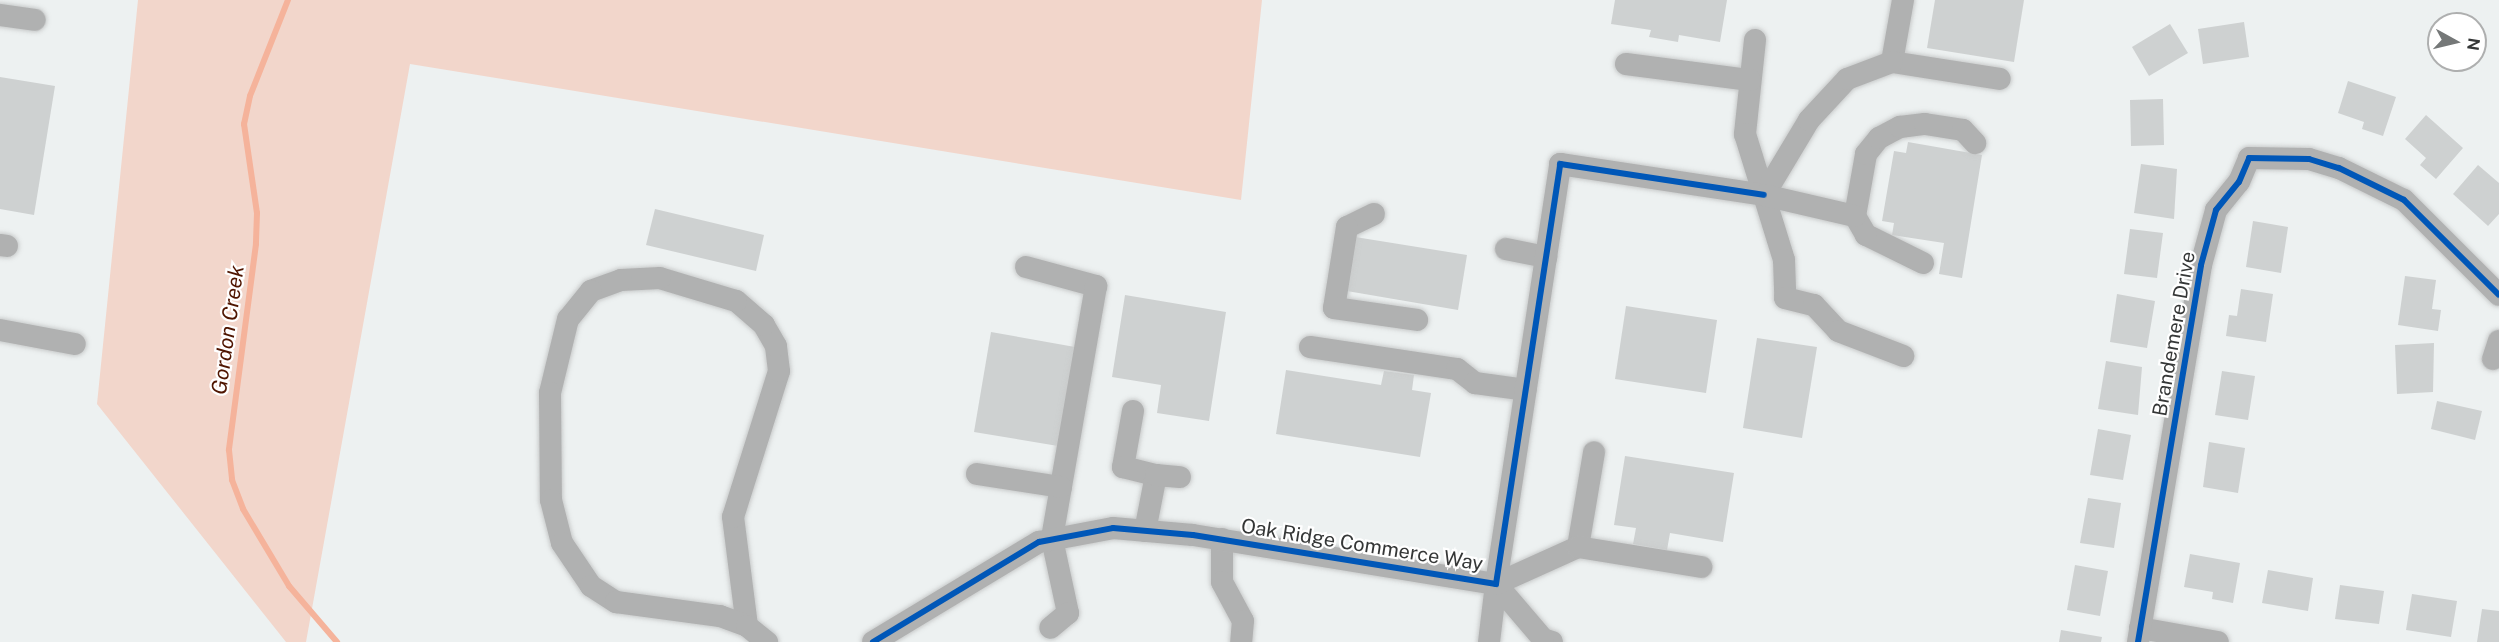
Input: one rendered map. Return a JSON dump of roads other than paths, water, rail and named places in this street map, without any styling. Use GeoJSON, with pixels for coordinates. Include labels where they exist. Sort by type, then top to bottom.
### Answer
{"type":"FeatureCollection","features":[{"type":"Feature","properties":{"kind":"street"},"geometry":{"type":"LineString","coordinates":[[1892,62],[1903,0]]}},
{"type":"Feature","properties":{"kind":"street"},"geometry":{"type":"LineString","coordinates":[[0,15],[35,20]]}},
{"type":"Feature","properties":{"kind":"street"},"geometry":{"type":"LineString","coordinates":[[1755,40],[1745,134],[1784,260],[1785,298],[1814,305],[1838,332],[1904,356]]}},
{"type":"Feature","properties":{"kind":"street"},"geometry":{"type":"LineString","coordinates":[[1764,195],[1809,120],[1847,79],[1892,62],[2000,79]]}},
{"type":"Feature","properties":{"kind":"street"},"geometry":{"type":"LineString","coordinates":[[1626,64],[1749,80]]}},
{"type":"Feature","properties":{"kind":"street"},"geometry":{"type":"LineString","coordinates":[[1923,263],[1866,235],[1855,216],[1866,154],[1879,138],[1900,127],[1925,124],[1963,130],[1975,143]]}},
{"type":"Feature","properties":{"kind":"street","name":"Brandemere Drive"},"geometry":{"type":"LineString","coordinates":[[2139,635],[2201,265],[2216,210],[2239,182],[2249,158],[2309,159],[2339,168],[2404,200],[2499,295]]}},
{"type":"Feature","properties":{"kind":"street","name":"Oak Ridge Commerce Way"},"geometry":{"type":"LineString","coordinates":[[888,638],[1039,542],[1113,528],[1222,539],[1496,584],[1560,164],[1764,195]]}},
{"type":"Feature","properties":{"kind":"street"},"geometry":{"type":"LineString","coordinates":[[1764,195],[1855,216]]}},
{"type":"Feature","properties":{"kind":"street"},"geometry":{"type":"LineString","coordinates":[[1374,214],[1347,227],[1334,308],[1417,320]]}},
{"type":"Feature","properties":{"kind":"street"},"geometry":{"type":"LineString","coordinates":[[1506,249],[1546,257]]}},
{"type":"Feature","properties":{"kind":"street"},"geometry":{"type":"LineString","coordinates":[[1026,267],[1096,286],[1052,539],[1068,613],[1050,628]]}},
{"type":"Feature","properties":{"kind":"street"},"geometry":{"type":"LineString","coordinates":[[747,626],[733,517],[779,372],[776,346],[764,325],[736,302],[660,278],[621,280],[591,291],[568,320],[550,393],[551,500],[562,543],[591,586],[616,602],[720,616],[747,626],[767,642]]}},
{"type":"Feature","properties":{"kind":"street"},"geometry":{"type":"LineString","coordinates":[[0,330],[75,344]]}},
{"type":"Feature","properties":{"kind":"street"},"geometry":{"type":"LineString","coordinates":[[1310,346],[1457,369],[1475,383],[1526,390]]}},
{"type":"Feature","properties":{"kind":"street"},"geometry":{"type":"LineString","coordinates":[[1133,411],[1123,467],[1156,475],[1180,477]]}},
{"type":"Feature","properties":{"kind":"street"},"geometry":{"type":"LineString","coordinates":[[1578,547],[1594,452]]}},
{"type":"Feature","properties":{"kind":"street"},"geometry":{"type":"LineString","coordinates":[[977,474],[1061,487]]}},
{"type":"Feature","properties":{"kind":"street"},"geometry":{"type":"LineString","coordinates":[[1145,531],[1156,475]]}},
{"type":"Feature","properties":{"kind":"street"},"geometry":{"type":"LineString","coordinates":[[1222,539],[1222,582],[1243,621],[1242,642]]}},
{"type":"Feature","properties":{"kind":"street"},"geometry":{"type":"LineString","coordinates":[[1496,584],[1578,547],[1701,567]]}},
{"type":"Feature","properties":{"kind":"street"},"geometry":{"type":"LineString","coordinates":[[1489,642],[1496,584]]}},
{"type":"Feature","properties":{"kind":"street"},"geometry":{"type":"LineString","coordinates":[[1496,584],[1543,639],[1552,642]]}},
{"type":"Feature","properties":{"kind":"street"},"geometry":{"type":"LineString","coordinates":[[2139,635],[2218,642]]}},
{"type":"Feature","properties":{"kind":"waterway","name":"Gordon Creek"},"geometry":{"type":"LineString","coordinates":[[288,0],[250,96],[244,124],[257,213],[256,244],[229,450],[232,480],[243,509],[289,586],[337,642]]}}]}
